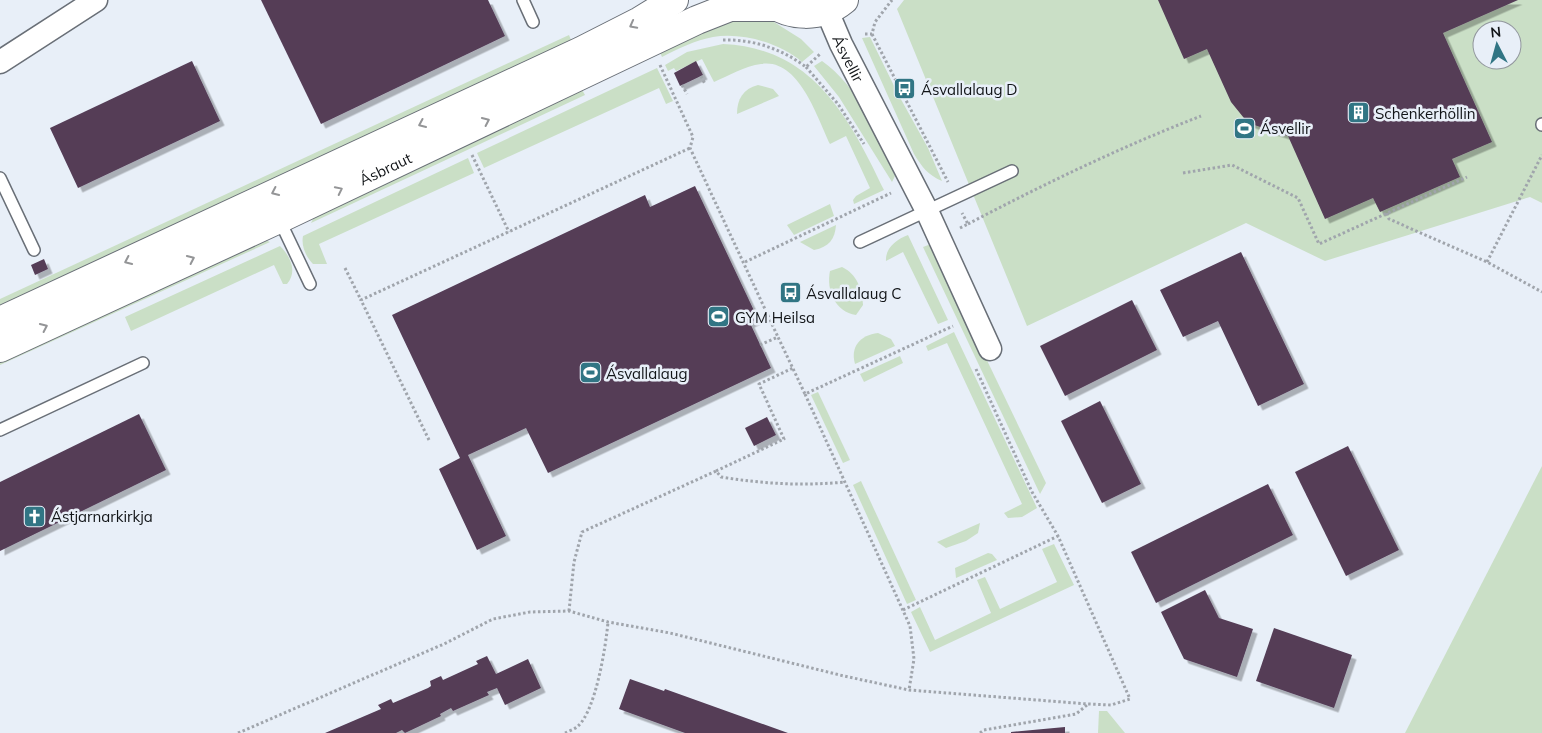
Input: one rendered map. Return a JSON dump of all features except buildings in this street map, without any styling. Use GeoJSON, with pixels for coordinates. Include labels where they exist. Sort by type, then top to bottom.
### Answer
{"type":"FeatureCollection","features":[{"type":"Feature","properties":{"kind":"street"},"geometry":{"type":"LineString","coordinates":[[0,62],[96,0]]}},
{"type":"Feature","properties":{"kind":"street","name":"Ásbraut"},"geometry":{"type":"LineString","coordinates":[[0,321],[581,51],[640,21],[674,0]]}},
{"type":"Feature","properties":{"kind":"street","name":"Ásbraut"},"geometry":{"type":"LineString","coordinates":[[0,348],[279,219],[697,20],[730,7],[771,3],[792,14],[810,14],[835,5]]}},
{"type":"Feature","properties":{"kind":"street","name":"Ásvellir"},"geometry":{"type":"LineString","coordinates":[[835,5],[841,44],[927,211],[981,354]]}},
{"type":"Feature","properties":{"kind":"lane"},"geometry":{"type":"LineString","coordinates":[[523,0],[533,22]]}},
{"type":"Feature","properties":{"kind":"lane"},"geometry":{"type":"LineString","coordinates":[[860,242],[1012,171]]}},
{"type":"Feature","properties":{"kind":"lane"},"geometry":{"type":"LineString","coordinates":[[0,178],[34,250]]}},
{"type":"Feature","properties":{"kind":"lane"},"geometry":{"type":"LineString","coordinates":[[279,219],[310,284]]}},
{"type":"Feature","properties":{"kind":"lane"},"geometry":{"type":"LineString","coordinates":[[0,430],[143,363]]}},
{"type":"Feature","properties":{"kind":"path"},"geometry":{"type":"LineString","coordinates":[[892,0],[875,22],[872,34],[955,198]]}},
{"type":"Feature","properties":{"kind":"path"},"geometry":{"type":"LineString","coordinates":[[865,34],[872,34]]}},
{"type":"Feature","properties":{"kind":"path"},"geometry":{"type":"LineString","coordinates":[[660,64],[693,137],[690,148],[745,262],[910,626],[914,659],[909,690]]}},
{"type":"Feature","properties":{"kind":"path"},"geometry":{"type":"LineString","coordinates":[[806,67],[838,104],[865,146]]}},
{"type":"Feature","properties":{"kind":"path"},"geometry":{"type":"LineString","coordinates":[[701,76],[706,84]]}},
{"type":"Feature","properties":{"kind":"path"},"geometry":{"type":"LineString","coordinates":[[682,85],[687,94]]}},
{"type":"Feature","properties":{"kind":"path"},"geometry":{"type":"LineString","coordinates":[[968,224],[1074,171],[1141,140],[1201,116]]}},
{"type":"Feature","properties":{"kind":"path"},"geometry":{"type":"LineString","coordinates":[[361,300],[690,148]]}},
{"type":"Feature","properties":{"kind":"path"},"geometry":{"type":"LineString","coordinates":[[471,152],[509,232]]}},
{"type":"Feature","properties":{"kind":"path"},"geometry":{"type":"LineString","coordinates":[[1487,262],[1542,155]]}},
{"type":"Feature","properties":{"kind":"path"},"geometry":{"type":"LineString","coordinates":[[1183,173],[1232,165],[1298,198],[1319,244],[1467,177]]}},
{"type":"Feature","properties":{"kind":"path"},"geometry":{"type":"LineString","coordinates":[[887,185],[906,221]]}},
{"type":"Feature","properties":{"kind":"path"},"geometry":{"type":"LineString","coordinates":[[745,262],[892,193]]}},
{"type":"Feature","properties":{"kind":"path"},"geometry":{"type":"LineString","coordinates":[[1387,213],[1390,219],[1487,262],[1542,292]]}},
{"type":"Feature","properties":{"kind":"path"},"geometry":{"type":"LineString","coordinates":[[345,268],[430,440]]}},
{"type":"Feature","properties":{"kind":"path"},"geometry":{"type":"LineString","coordinates":[[805,394],[956,325],[952,316]]}},
{"type":"Feature","properties":{"kind":"path"},"geometry":{"type":"LineString","coordinates":[[760,345],[778,337]]}},
{"type":"Feature","properties":{"kind":"path"},"geometry":{"type":"LineString","coordinates":[[238,733],[444,644],[493,619],[530,612],[569,611],[608,622],[670,633],[835,674],[909,690],[1111,705],[1130,699],[1058,536],[1032,492],[981,354]]}},
{"type":"Feature","properties":{"kind":"path"},"geometry":{"type":"LineString","coordinates":[[569,611],[574,562],[582,532],[784,440],[759,384],[793,368]]}},
{"type":"Feature","properties":{"kind":"path"},"geometry":{"type":"LineString","coordinates":[[716,471],[721,477],[762,484],[804,486],[845,482]]}},
{"type":"Feature","properties":{"kind":"path"},"geometry":{"type":"LineString","coordinates":[[903,610],[1058,536]]}},
{"type":"Feature","properties":{"kind":"path"},"geometry":{"type":"LineString","coordinates":[[565,733],[578,726],[585,715],[603,665],[608,622]]}},
{"type":"Feature","properties":{"kind":"path"},"geometry":{"type":"LineString","coordinates":[[980,733],[984,730],[1076,714],[1088,704]]}},
{"type":"Feature","properties":{"kind":"green space","name":"Ásvellir"},"geometry":{"type":"Polygon","coordinates":[[[904,0],[1542,0],[1542,203],[1530,197],[1325,261],[1246,223],[1027,326],[897,9],[904,0]]]}},
{"type":"Feature","properties":{"kind":"green space"},"geometry":{"type":"Polygon","coordinates":[[[766,17],[801,39],[814,52],[802,62],[772,44],[736,36],[707,38],[662,57],[658,48],[714,20],[766,17]]]}},
{"type":"Feature","properties":{"kind":"green space"},"geometry":{"type":"Polygon","coordinates":[[[569,35],[573,45],[0,308],[0,299],[569,35]]]}},
{"type":"Feature","properties":{"kind":"green space"},"geometry":{"type":"Polygon","coordinates":[[[870,37],[898,94],[928,148],[942,181],[926,170],[914,154],[862,38],[870,37]]]}},
{"type":"Feature","properties":{"kind":"green space"},"geometry":{"type":"Polygon","coordinates":[[[723,44],[754,48],[781,58],[804,73],[824,91],[857,137],[884,190],[854,204],[853,200],[856,196],[870,188],[846,136],[830,144],[805,92],[786,70],[774,65],[755,65],[714,82],[702,59],[676,71],[674,68],[668,71],[665,65],[687,52],[723,44]]]}},
{"type":"Feature","properties":{"kind":"green space"},"geometry":{"type":"Polygon","coordinates":[[[822,61],[846,83],[857,97],[890,161],[895,176],[892,182],[839,97],[814,66],[822,61]]]}},
{"type":"Feature","properties":{"kind":"green space"},"geometry":{"type":"Polygon","coordinates":[[[657,68],[673,101],[666,104],[659,88],[484,168],[477,153],[657,68]]]}},
{"type":"Feature","properties":{"kind":"green space"},"geometry":{"type":"Polygon","coordinates":[[[758,85],[773,89],[779,96],[737,114],[738,104],[742,95],[748,89],[758,85]]]}},
{"type":"Feature","properties":{"kind":"green space"},"geometry":{"type":"Polygon","coordinates":[[[580,86],[585,95],[311,223],[315,215],[580,86]]]}},
{"type":"Feature","properties":{"kind":"green space"},"geometry":{"type":"Polygon","coordinates":[[[468,158],[474,173],[319,244],[327,264],[313,264],[308,258],[303,247],[303,236],[468,158]]]}},
{"type":"Feature","properties":{"kind":"green space"},"geometry":{"type":"Polygon","coordinates":[[[830,204],[834,216],[794,235],[787,225],[830,204]]]}},
{"type":"Feature","properties":{"kind":"green space"},"geometry":{"type":"Polygon","coordinates":[[[836,225],[833,238],[824,247],[814,250],[800,242],[836,225]]]}},
{"type":"Feature","properties":{"kind":"green space"},"geometry":{"type":"Polygon","coordinates":[[[908,235],[948,320],[938,324],[903,252],[886,261],[887,252],[892,245],[908,235]]]}},
{"type":"Feature","properties":{"kind":"green space"},"geometry":{"type":"Polygon","coordinates":[[[265,240],[270,242],[0,365],[0,354],[265,240]]]}},
{"type":"Feature","properties":{"kind":"green space"},"geometry":{"type":"Polygon","coordinates":[[[931,244],[1046,483],[1040,494],[923,247],[931,244]]]}},
{"type":"Feature","properties":{"kind":"green space"},"geometry":{"type":"Polygon","coordinates":[[[280,246],[290,259],[292,269],[292,274],[287,284],[283,284],[274,265],[131,331],[125,317],[280,246]]]}},
{"type":"Feature","properties":{"kind":"green space"},"geometry":{"type":"Polygon","coordinates":[[[842,267],[855,278],[860,288],[863,305],[856,315],[843,310],[837,305],[831,292],[829,285],[830,271],[842,267]]]}},
{"type":"Feature","properties":{"kind":"green space"},"geometry":{"type":"Polygon","coordinates":[[[954,332],[1037,508],[1022,517],[1008,518],[1004,513],[1022,504],[947,343],[928,351],[926,346],[954,332]]]}},
{"type":"Feature","properties":{"kind":"green space"},"geometry":{"type":"Polygon","coordinates":[[[878,333],[891,339],[895,346],[855,364],[855,347],[861,339],[878,333]]]}},
{"type":"Feature","properties":{"kind":"green space"},"geometry":{"type":"Polygon","coordinates":[[[900,356],[903,363],[864,382],[860,374],[900,356]]]}},
{"type":"Feature","properties":{"kind":"green space"},"geometry":{"type":"Polygon","coordinates":[[[818,392],[850,460],[843,463],[811,395],[818,392]]]}},
{"type":"Feature","properties":{"kind":"green space"},"geometry":{"type":"Polygon","coordinates":[[[1542,466],[1542,733],[1405,733],[1542,466]]]}},
{"type":"Feature","properties":{"kind":"green space"},"geometry":{"type":"Polygon","coordinates":[[[861,481],[916,600],[907,604],[853,485],[861,481]]]}},
{"type":"Feature","properties":{"kind":"green space"},"geometry":{"type":"Polygon","coordinates":[[[980,523],[978,533],[966,541],[946,548],[937,542],[980,523]]]}},
{"type":"Feature","properties":{"kind":"green space"},"geometry":{"type":"Polygon","coordinates":[[[1054,544],[1074,585],[930,652],[911,612],[920,607],[935,640],[991,613],[977,580],[985,577],[1000,609],[1057,582],[1042,549],[1054,544]]]}},
{"type":"Feature","properties":{"kind":"green space"},"geometry":{"type":"Polygon","coordinates":[[[988,553],[992,554],[997,560],[956,578],[955,568],[988,553]]]}},
{"type":"Feature","properties":{"kind":"green space"},"geometry":{"type":"Polygon","coordinates":[[[1099,711],[1107,711],[1125,733],[1098,733],[1099,711]]]}},
{"type":"Feature","properties":{"kind":"place","name":"Ásvallalaug D"},"geometry":{"type":"Point","coordinates":[905,89]}},
{"type":"Feature","properties":{"kind":"place","name":"Schenkerhöllin"},"geometry":{"type":"Point","coordinates":[1359,113]}},
{"type":"Feature","properties":{"kind":"place","name":"Ásvellir"},"geometry":{"type":"Point","coordinates":[1244,128]}},
{"type":"Feature","properties":{"kind":"place","name":"Ásvallalaug C"},"geometry":{"type":"Point","coordinates":[790,293]}},
{"type":"Feature","properties":{"kind":"place","name":"GYM Heilsa"},"geometry":{"type":"Point","coordinates":[719,317]}},
{"type":"Feature","properties":{"kind":"place","name":"Ásvallalaug"},"geometry":{"type":"Point","coordinates":[590,373]}},
{"type":"Feature","properties":{"kind":"place","name":"Ástjarnarkirkja"},"geometry":{"type":"Point","coordinates":[35,516]}}]}
